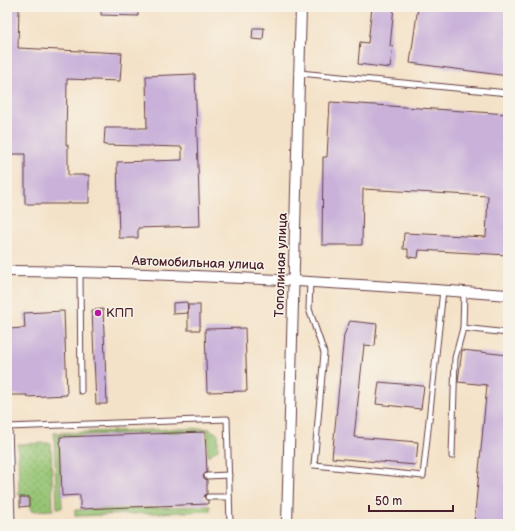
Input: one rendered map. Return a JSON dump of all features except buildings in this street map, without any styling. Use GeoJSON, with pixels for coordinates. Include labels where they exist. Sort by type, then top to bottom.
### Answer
{"type":"FeatureCollection","features":[{"type":"Feature","properties":{"kind":"street","name":"Тополиная улица"},"geometry":{"type":"LineString","coordinates":[[287,524],[301,7]]}},
{"type":"Feature","properties":{"kind":"street","name":"Автомобильная улица"},"geometry":{"type":"LineString","coordinates":[[7,271],[80,272],[293,280],[508,295]]}},
{"type":"Feature","properties":{"kind":"lane"},"geometry":{"type":"LineString","coordinates":[[299,73],[508,93]]}},
{"type":"Feature","properties":{"kind":"lane"},"geometry":{"type":"LineString","coordinates":[[80,272],[82,391]]}},
{"type":"Feature","properties":{"kind":"lane"},"geometry":{"type":"LineString","coordinates":[[310,281],[309,309],[324,353],[314,465],[423,476],[443,290]]}},
{"type":"Feature","properties":{"kind":"lane"},"geometry":{"type":"LineString","coordinates":[[452,456],[455,358],[463,328],[464,292]]}},
{"type":"Feature","properties":{"kind":"lane"},"geometry":{"type":"LineString","coordinates":[[463,328],[508,333]]}},
{"type":"Feature","properties":{"kind":"lane"},"geometry":{"type":"LineString","coordinates":[[12,524],[8,427],[227,419],[230,524]]}},
{"type":"Feature","properties":{"kind":"lane"},"geometry":{"type":"LineString","coordinates":[[207,476],[228,475]]}},
{"type":"Feature","properties":{"kind":"lane"},"geometry":{"type":"LineString","coordinates":[[208,497],[229,497]]}},
{"type":"Feature","properties":{"kind":"green space"},"geometry":{"type":"Polygon","coordinates":[[[205,428],[205,431],[60,436],[60,433],[205,428]]]}},
{"type":"Feature","properties":{"kind":"green space"},"geometry":{"type":"Polygon","coordinates":[[[207,428],[218,434],[218,449],[208,456],[207,428]]]}},
{"type":"Feature","properties":{"kind":"green space"},"geometry":{"type":"Polygon","coordinates":[[[54,433],[59,433],[62,508],[57,508],[54,433]]]}},
{"type":"Feature","properties":{"kind":"green space"},"geometry":{"type":"Polygon","coordinates":[[[51,443],[53,510],[31,511],[30,496],[19,496],[18,444],[51,443]]]}},
{"type":"Feature","properties":{"kind":"green space"},"geometry":{"type":"Polygon","coordinates":[[[8,474],[10,524],[7,524],[8,474]]]}},
{"type":"Feature","properties":{"kind":"green space"},"geometry":{"type":"Polygon","coordinates":[[[210,506],[210,511],[75,516],[75,510],[210,506]]]}},
{"type":"Feature","properties":{"kind":"place","name":"КПП"},"geometry":{"type":"Point","coordinates":[98,313]}}]}
